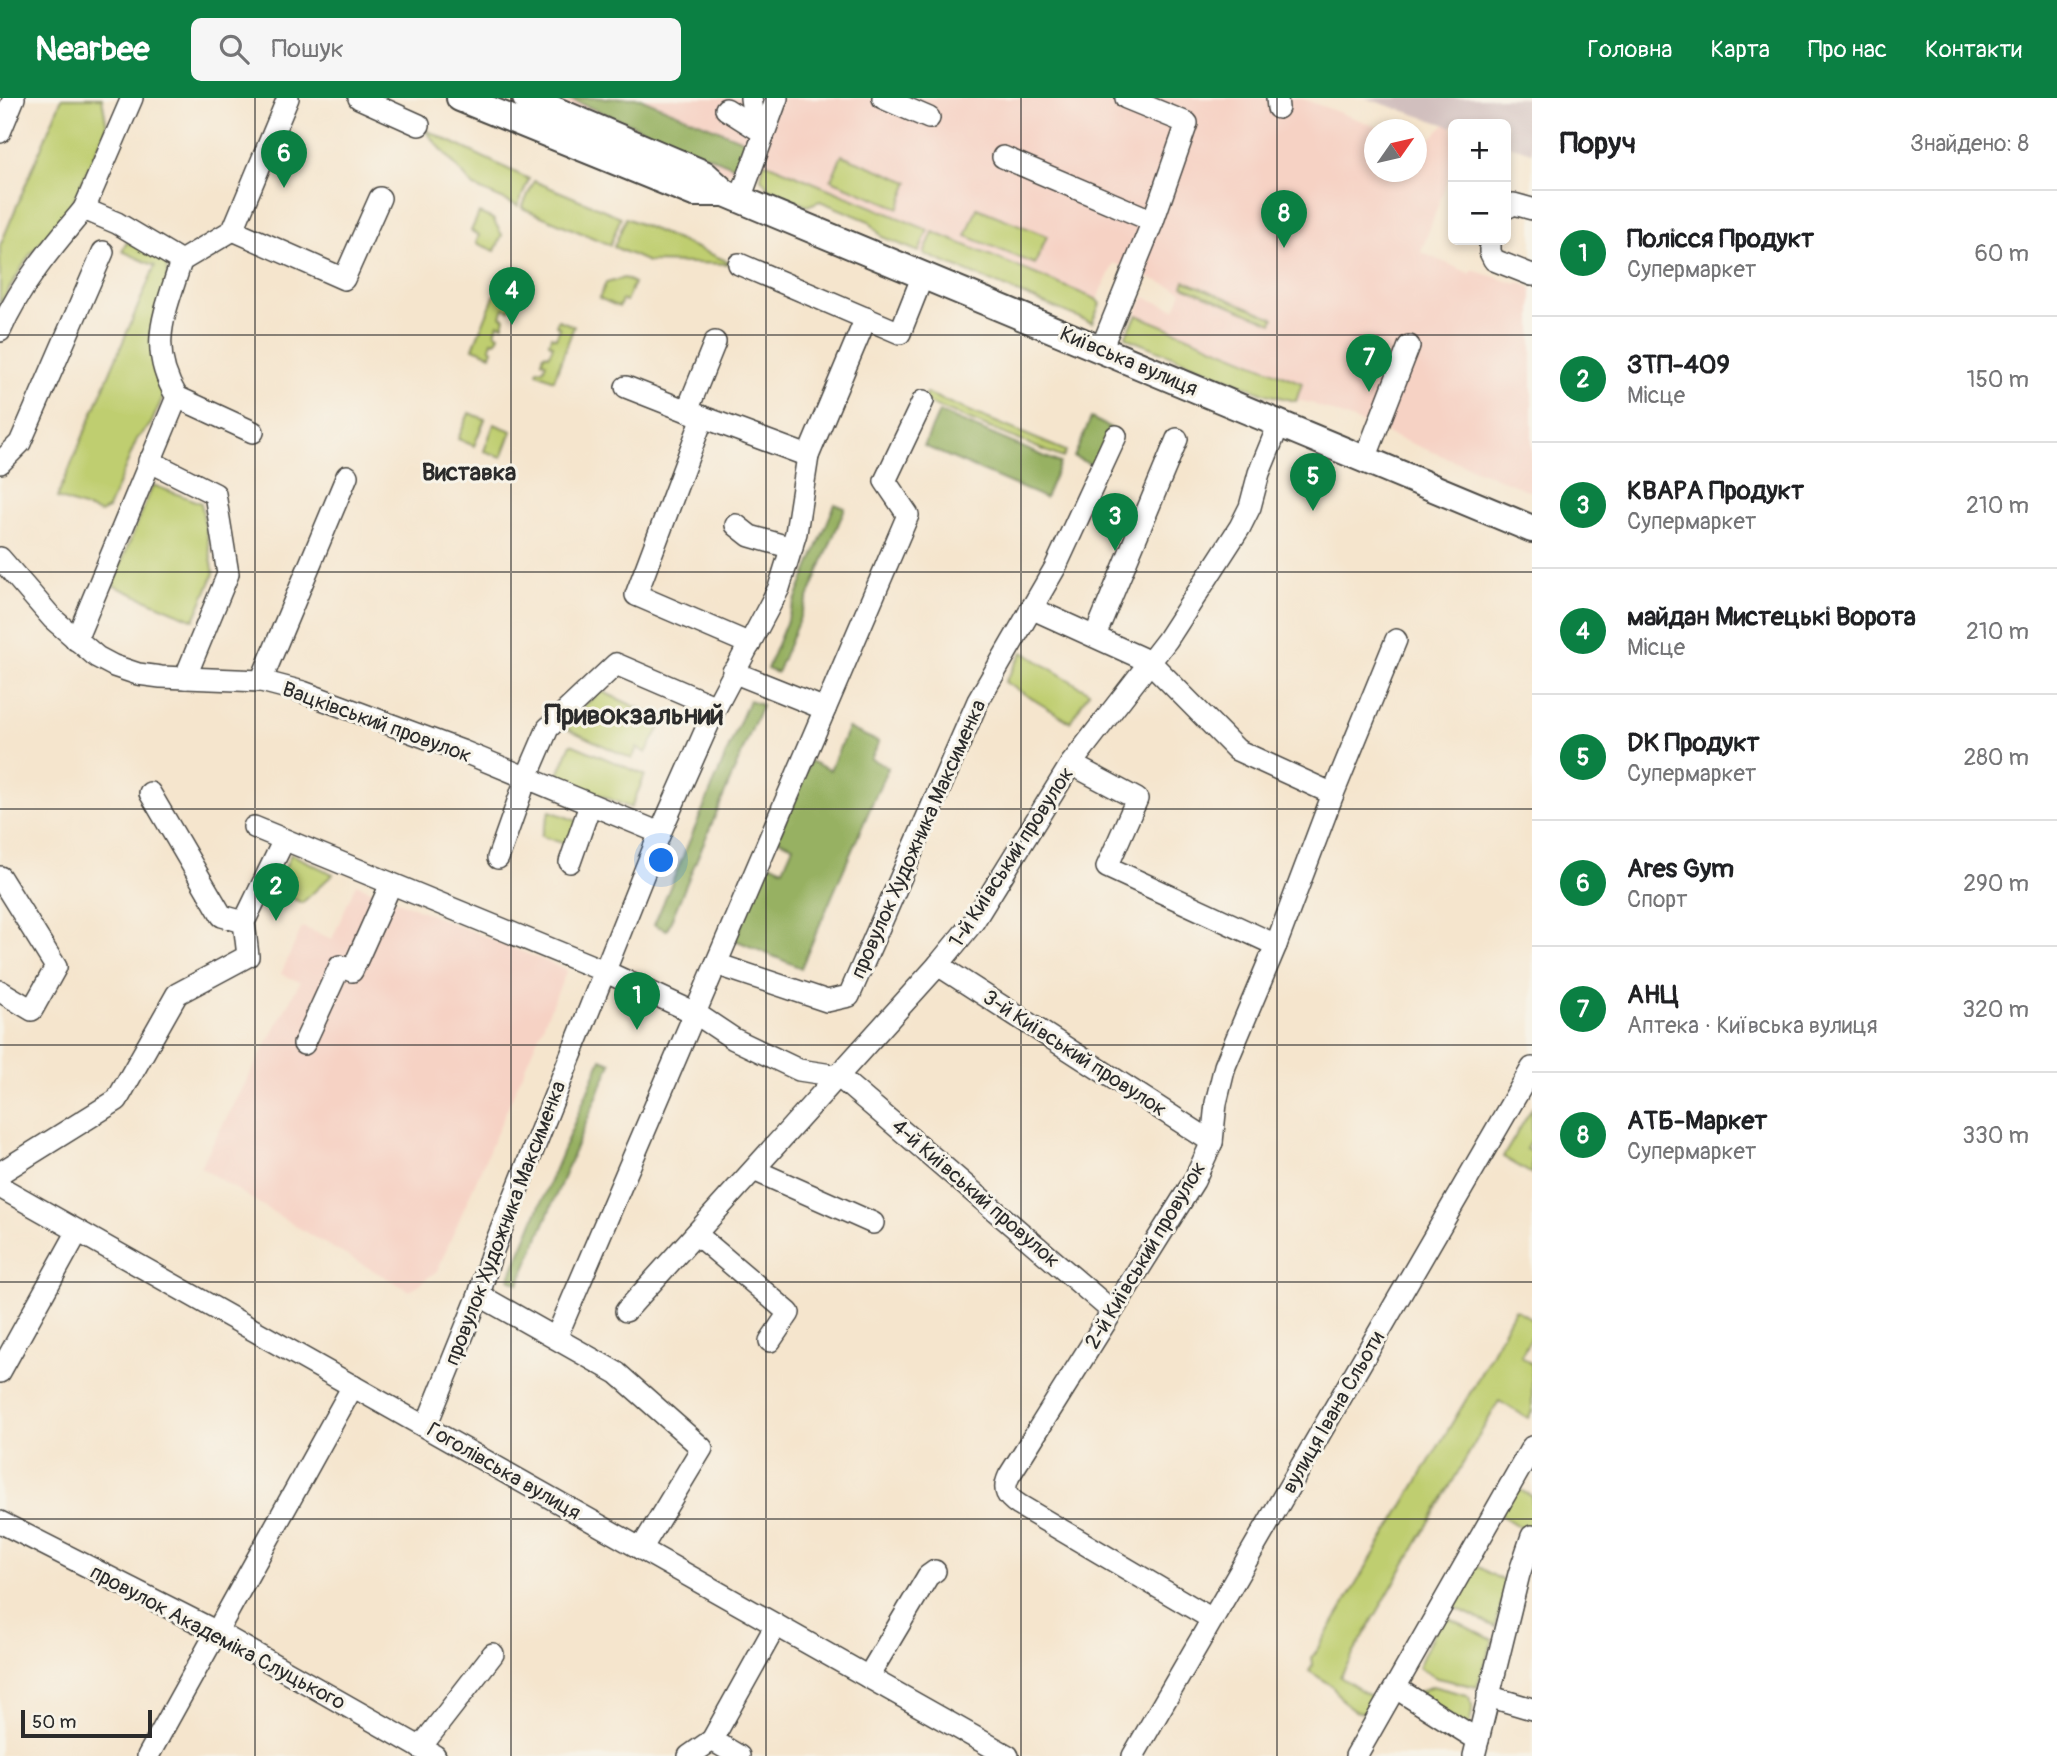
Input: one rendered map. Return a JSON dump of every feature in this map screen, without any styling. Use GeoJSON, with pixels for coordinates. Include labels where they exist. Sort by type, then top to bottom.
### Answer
{"type":"FeatureCollection","features":[{"type":"Feature","properties":{"kind":"main road","name":"Київська вулиця"},"geometry":{"type":"LineString","coordinates":[[460,98],[694,194],[733,196]]}},
{"type":"Feature","properties":{"kind":"main road","name":"Київська вулиця"},"geometry":{"type":"LineString","coordinates":[[526,98],[704,174],[733,196],[1532,529]]}},
{"type":"Feature","properties":{"kind":"street"},"geometry":{"type":"LineString","coordinates":[[0,132],[14,98]]}},
{"type":"Feature","properties":{"kind":"street"},"geometry":{"type":"LineString","coordinates":[[0,331],[9,310],[40,262],[84,209],[132,98]]}},
{"type":"Feature","properties":{"kind":"street"},"geometry":{"type":"LineString","coordinates":[[253,432],[177,397],[163,367],[159,342],[181,261],[233,230],[288,98]]}},
{"type":"Feature","properties":{"kind":"street"},"geometry":{"type":"LineString","coordinates":[[359,98],[419,124]]}},
{"type":"Feature","properties":{"kind":"street"},"geometry":{"type":"LineString","coordinates":[[751,98],[753,112],[764,133]]}},
{"type":"Feature","properties":{"kind":"street"},"geometry":{"type":"LineString","coordinates":[[733,196],[764,133],[777,98]]}},
{"type":"Feature","properties":{"kind":"street"},"geometry":{"type":"LineString","coordinates":[[883,98],[929,118]]}},
{"type":"Feature","properties":{"kind":"street"},"geometry":{"type":"LineString","coordinates":[[1101,349],[1135,293],[1153,222],[1186,123],[1126,98]]}},
{"type":"Feature","properties":{"kind":"street"},"geometry":{"type":"LineString","coordinates":[[726,109],[764,133]]}},
{"type":"Feature","properties":{"kind":"street"},"geometry":{"type":"LineString","coordinates":[[1003,157],[1153,222]]}},
{"type":"Feature","properties":{"kind":"street"},"geometry":{"type":"LineString","coordinates":[[233,230],[344,279],[380,198]]}},
{"type":"Feature","properties":{"kind":"street"},"geometry":{"type":"LineString","coordinates":[[1511,206],[1532,209]]}},
{"type":"Feature","properties":{"kind":"street"},"geometry":{"type":"LineString","coordinates":[[84,209],[117,223],[181,261]]}},
{"type":"Feature","properties":{"kind":"street"},"geometry":{"type":"LineString","coordinates":[[1490,245],[1494,260],[1532,275]]}},
{"type":"Feature","properties":{"kind":"street"},"geometry":{"type":"LineString","coordinates":[[0,463],[20,443],[103,252]]}},
{"type":"Feature","properties":{"kind":"street"},"geometry":{"type":"LineString","coordinates":[[739,264],[900,333],[923,275]]}},
{"type":"Feature","properties":{"kind":"street","name":"провулок Художника Максименка"},"geometry":{"type":"LineString","coordinates":[[426,1426],[479,1295],[491,1255],[660,833],[733,672],[779,588],[792,548],[808,456],[866,317]]}},
{"type":"Feature","properties":{"kind":"street"},"geometry":{"type":"LineString","coordinates":[[715,342],[695,414],[636,595],[750,644]]}},
{"type":"Feature","properties":{"kind":"street"},"geometry":{"type":"LineString","coordinates":[[1365,460],[1409,346]]}},
{"type":"Feature","properties":{"kind":"street"},"geometry":{"type":"LineString","coordinates":[[626,387],[808,456]]}},
{"type":"Feature","properties":{"kind":"street"},"geometry":{"type":"LineString","coordinates":[[76,640],[177,397]]}},
{"type":"Feature","properties":{"kind":"street"},"geometry":{"type":"LineString","coordinates":[[556,1338],[908,515],[885,481],[923,401]]}},
{"type":"Feature","properties":{"kind":"street","name":"1-й Київський провулок"},"geometry":{"type":"LineString","coordinates":[[626,1311],[938,965],[974,921],[1071,764],[1167,640],[1240,527],[1250,507],[1259,473],[1279,424]]}},
{"type":"Feature","properties":{"kind":"street","name":"провулок Художника Максименка"},"geometry":{"type":"LineString","coordinates":[[716,964],[827,1001],[849,996],[978,701],[1055,568],[1116,436]]}},
{"type":"Feature","properties":{"kind":"street"},"geometry":{"type":"LineString","coordinates":[[1095,636],[1177,439]]}},
{"type":"Feature","properties":{"kind":"street"},"geometry":{"type":"LineString","coordinates":[[149,461],[215,494],[229,574],[185,678]]}},
{"type":"Feature","properties":{"kind":"street"},"geometry":{"type":"LineString","coordinates":[[261,681],[347,475]]}},
{"type":"Feature","properties":{"kind":"street"},"geometry":{"type":"LineString","coordinates":[[736,525],[750,536],[792,548]]}},
{"type":"Feature","properties":{"kind":"street","name":"Вацківський провулок"},"geometry":{"type":"LineString","coordinates":[[0,558],[39,604],[76,640],[97,657],[114,666],[138,674],[261,681],[303,692],[462,751],[660,833]]}},
{"type":"Feature","properties":{"kind":"street"},"geometry":{"type":"LineString","coordinates":[[1031,608],[1150,662],[1237,750],[1333,794]]}},
{"type":"Feature","properties":{"kind":"street","name":"2-й Київський провулок"},"geometry":{"type":"LineString","coordinates":[[1212,1619],[1007,1497],[1005,1489],[1009,1476],[1194,1181],[1212,1142],[1216,1103],[1225,1066],[1276,945],[1333,794],[1396,640]]}},
{"type":"Feature","properties":{"kind":"street"},"geometry":{"type":"LineString","coordinates":[[498,858],[526,779],[548,728],[616,664],[716,707]]}},
{"type":"Feature","properties":{"kind":"street"},"geometry":{"type":"LineString","coordinates":[[733,672],[825,709]]}},
{"type":"Feature","properties":{"kind":"street"},"geometry":{"type":"LineString","coordinates":[[1071,764],[1137,799],[1107,867],[1276,945]]}},
{"type":"Feature","properties":{"kind":"street"},"geometry":{"type":"LineString","coordinates":[[150,793],[222,916],[244,922]]}},
{"type":"Feature","properties":{"kind":"street"},"geometry":{"type":"LineString","coordinates":[[570,862],[590,804]]}},
{"type":"Feature","properties":{"kind":"street"},"geometry":{"type":"LineString","coordinates":[[254,827],[604,971],[695,1013],[734,1039],[799,1070],[838,1076]]}},
{"type":"Feature","properties":{"kind":"street"},"geometry":{"type":"LineString","coordinates":[[0,1173],[117,1100],[177,994],[248,956],[244,922],[285,840]]}},
{"type":"Feature","properties":{"kind":"street"},"geometry":{"type":"LineString","coordinates":[[0,877],[56,967],[32,1010],[0,991]]}},
{"type":"Feature","properties":{"kind":"street"},"geometry":{"type":"LineString","coordinates":[[304,1044],[340,966],[352,971],[391,884]]}},
{"type":"Feature","properties":{"kind":"street","name":"3-й Київський провулок"},"geometry":{"type":"LineString","coordinates":[[938,965],[1212,1142]]}},
{"type":"Feature","properties":{"kind":"street","name":"вулиця Івана Сльоти"},"geometry":{"type":"LineString","coordinates":[[1133,1756],[1532,1068]]}},
{"type":"Feature","properties":{"kind":"street","name":"4-й Київський провулок"},"geometry":{"type":"LineString","coordinates":[[838,1076],[1112,1311]]}},
{"type":"Feature","properties":{"kind":"street"},"geometry":{"type":"LineString","coordinates":[[754,1170],[873,1223]]}},
{"type":"Feature","properties":{"kind":"street","name":"Гоголівська вулиця"},"geometry":{"type":"LineString","coordinates":[[0,1187],[1008,1756]]}},
{"type":"Feature","properties":{"kind":"street"},"geometry":{"type":"LineString","coordinates":[[0,1372],[78,1231]]}},
{"type":"Feature","properties":{"kind":"street"},"geometry":{"type":"LineString","coordinates":[[696,1234],[789,1313],[771,1341]]}},
{"type":"Feature","properties":{"kind":"street"},"geometry":{"type":"LineString","coordinates":[[479,1295],[617,1373],[702,1448],[641,1549]]}},
{"type":"Feature","properties":{"kind":"street"},"geometry":{"type":"LineString","coordinates":[[148,1756],[353,1386]]}},
{"type":"Feature","properties":{"kind":"street"},"geometry":{"type":"LineString","coordinates":[[1356,1756],[1532,1447]]}},
{"type":"Feature","properties":{"kind":"street","name":"провулок Академіка Слуцького"},"geometry":{"type":"LineString","coordinates":[[0,1522],[217,1632],[428,1752]]}},
{"type":"Feature","properties":{"kind":"street"},"geometry":{"type":"LineString","coordinates":[[1396,1688],[1476,1748],[1488,1696],[1527,1568],[1532,1536]]}},
{"type":"Feature","properties":{"kind":"street"},"geometry":{"type":"LineString","coordinates":[[868,1677],[928,1576],[935,1571]]}},
{"type":"Feature","properties":{"kind":"street"},"geometry":{"type":"LineString","coordinates":[[689,1756],[712,1740],[776,1625]]}},
{"type":"Feature","properties":{"kind":"street"},"geometry":{"type":"LineString","coordinates":[[428,1752],[493,1654]]}},
{"type":"Feature","properties":{"kind":"street"},"geometry":{"type":"LineString","coordinates":[[1488,1696],[1532,1709]]}},
{"type":"Feature","properties":{"kind":"street"},"geometry":{"type":"LineString","coordinates":[[712,1740],[738,1756]]}},
{"type":"Feature","properties":{"kind":"shaded area"},"geometry":{"type":"Polygon","coordinates":[[[550,98],[1300,98],[1364,122],[1364,182],[1427,182],[1427,141],[1446,124],[1448,179],[1421,252],[1471,274],[1472,270],[1532,288],[1532,492],[1311,403],[1266,394],[1127,338],[1144,297],[1175,309],[1182,291],[1114,263],[1097,300],[1100,304],[1092,323],[1089,323],[882,237],[869,221],[820,201],[807,206],[774,192],[764,183],[760,172],[736,165],[729,172],[550,98]]]}},
{"type":"Feature","properties":{"kind":"shaded area"},"geometry":{"type":"Polygon","coordinates":[[[1365,98],[1532,98],[1532,152],[1511,146],[1511,119],[1448,119],[1448,125],[1365,98]]]}},
{"type":"Feature","properties":{"kind":"shaded area"},"geometry":{"type":"Polygon","coordinates":[[[356,884],[567,970],[437,1271],[410,1291],[315,1238],[200,1167],[300,982],[281,974],[302,927],[332,939],[356,884]]]}},
{"type":"Feature","properties":{"kind":"green space"},"geometry":{"type":"Polygon","coordinates":[[[62,98],[102,98],[107,127],[66,214],[29,256],[0,304],[0,246],[62,98]]]}},
{"type":"Feature","properties":{"kind":"green space"},"geometry":{"type":"Polygon","coordinates":[[[567,98],[640,98],[750,143],[740,169],[567,98]]]}},
{"type":"Feature","properties":{"kind":"green space"},"geometry":{"type":"Polygon","coordinates":[[[424,129],[529,179],[518,206],[474,187],[424,129]]]}},
{"type":"Feature","properties":{"kind":"green space"},"geometry":{"type":"Polygon","coordinates":[[[842,155],[909,182],[899,208],[831,180],[842,155]]]}},
{"type":"Feature","properties":{"kind":"green space"},"geometry":{"type":"Polygon","coordinates":[[[764,162],[928,230],[919,252],[882,237],[869,221],[820,201],[807,206],[769,189],[761,178],[764,162]]]}},
{"type":"Feature","properties":{"kind":"green space"},"geometry":{"type":"Polygon","coordinates":[[[534,181],[621,217],[610,245],[522,208],[534,181]]]}},
{"type":"Feature","properties":{"kind":"green space"},"geometry":{"type":"Polygon","coordinates":[[[977,208],[1047,236],[1035,264],[966,236],[977,208]]]}},
{"type":"Feature","properties":{"kind":"green space"},"geometry":{"type":"Polygon","coordinates":[[[479,213],[493,219],[502,235],[495,251],[476,243],[479,235],[471,231],[479,213]]]}},
{"type":"Feature","properties":{"kind":"green space"},"geometry":{"type":"Polygon","coordinates":[[[626,218],[734,264],[648,262],[614,247],[626,218]]]}},
{"type":"Feature","properties":{"kind":"green space"},"geometry":{"type":"Polygon","coordinates":[[[933,232],[1096,299],[1100,304],[1092,323],[924,254],[933,232]]]}},
{"type":"Feature","properties":{"kind":"green space"},"geometry":{"type":"Polygon","coordinates":[[[127,242],[157,254],[167,264],[170,381],[151,424],[137,439],[108,509],[100,513],[57,498],[155,266],[122,251],[127,242]]]}},
{"type":"Feature","properties":{"kind":"green space"},"geometry":{"type":"Polygon","coordinates":[[[624,278],[634,283],[626,301],[622,300],[619,307],[599,298],[606,283],[624,278]]]}},
{"type":"Feature","properties":{"kind":"green space"},"geometry":{"type":"Polygon","coordinates":[[[1185,281],[1274,318],[1272,323],[1183,286],[1185,281]]]}},
{"type":"Feature","properties":{"kind":"green space"},"geometry":{"type":"Polygon","coordinates":[[[495,294],[512,302],[509,310],[504,308],[501,316],[505,318],[503,325],[498,324],[495,333],[499,335],[496,342],[492,341],[491,355],[473,348],[495,294]]]}},
{"type":"Feature","properties":{"kind":"green space"},"geometry":{"type":"Polygon","coordinates":[[[1137,315],[1302,383],[1296,401],[1266,394],[1127,338],[1126,335],[1137,315]]]}},
{"type":"Feature","properties":{"kind":"green space"},"geometry":{"type":"Polygon","coordinates":[[[558,320],[574,326],[554,380],[537,373],[538,369],[543,370],[546,363],[542,361],[544,354],[549,355],[553,345],[549,343],[551,336],[556,338],[560,328],[556,325],[558,320]]]}},
{"type":"Feature","properties":{"kind":"green space"},"geometry":{"type":"Polygon","coordinates":[[[926,393],[1066,451],[1063,458],[923,401],[926,393]]]}},
{"type":"Feature","properties":{"kind":"green space"},"geometry":{"type":"Polygon","coordinates":[[[939,412],[1060,463],[1045,498],[924,446],[939,412]]]}},
{"type":"Feature","properties":{"kind":"green space"},"geometry":{"type":"Polygon","coordinates":[[[469,413],[485,419],[474,446],[458,439],[469,413]]]}},
{"type":"Feature","properties":{"kind":"green space"},"geometry":{"type":"Polygon","coordinates":[[[1091,418],[1111,428],[1094,466],[1074,457],[1091,418]]]}},
{"type":"Feature","properties":{"kind":"green space"},"geometry":{"type":"Polygon","coordinates":[[[494,424],[512,431],[502,457],[484,451],[494,424]]]}},
{"type":"Feature","properties":{"kind":"green space"},"geometry":{"type":"Polygon","coordinates":[[[153,485],[201,503],[214,574],[194,620],[112,585],[153,485]]]}},
{"type":"Feature","properties":{"kind":"green space"},"geometry":{"type":"Polygon","coordinates":[[[835,504],[845,508],[777,673],[767,669],[835,504]]]}},
{"type":"Feature","properties":{"kind":"green space"},"geometry":{"type":"Polygon","coordinates":[[[1023,652],[1089,692],[1070,722],[1005,682],[1023,652]]]}},
{"type":"Feature","properties":{"kind":"green space"},"geometry":{"type":"Polygon","coordinates":[[[601,691],[664,720],[646,753],[637,748],[632,759],[561,726],[601,691]]]}},
{"type":"Feature","properties":{"kind":"green space"},"geometry":{"type":"Polygon","coordinates":[[[749,700],[762,705],[667,930],[654,925],[749,700]]]}},
{"type":"Feature","properties":{"kind":"green space"},"geometry":{"type":"Polygon","coordinates":[[[848,728],[879,742],[871,759],[888,767],[801,968],[735,940],[768,862],[783,869],[793,846],[777,839],[810,761],[830,770],[848,728]]]}},
{"type":"Feature","properties":{"kind":"green space"},"geometry":{"type":"Polygon","coordinates":[[[571,744],[645,775],[631,808],[557,777],[571,744]]]}},
{"type":"Feature","properties":{"kind":"green space"},"geometry":{"type":"Polygon","coordinates":[[[550,811],[580,822],[571,846],[541,836],[550,811]]]}},
{"type":"Feature","properties":{"kind":"green space"},"geometry":{"type":"Polygon","coordinates":[[[291,854],[333,874],[302,903],[275,890],[291,854]]]}},
{"type":"Feature","properties":{"kind":"green space"},"geometry":{"type":"Polygon","coordinates":[[[601,1059],[611,1063],[519,1284],[509,1279],[601,1059]]]}},
{"type":"Feature","properties":{"kind":"green space"},"geometry":{"type":"Polygon","coordinates":[[[1532,1108],[1532,1139],[1526,1149],[1532,1152],[1532,1174],[1503,1157],[1532,1108]]]}},
{"type":"Feature","properties":{"kind":"green space"},"geometry":{"type":"Polygon","coordinates":[[[1515,1309],[1532,1319],[1532,1336],[1521,1356],[1532,1364],[1532,1411],[1528,1418],[1499,1401],[1340,1677],[1372,1697],[1385,1676],[1394,1682],[1369,1712],[1355,1711],[1329,1684],[1309,1671],[1313,1665],[1312,1658],[1473,1388],[1515,1309]]]}},
{"type":"Feature","properties":{"kind":"green space"},"geometry":{"type":"Polygon","coordinates":[[[1514,1487],[1532,1496],[1532,1523],[1529,1533],[1499,1514],[1514,1487]]]}},
{"type":"Feature","properties":{"kind":"green space"},"geometry":{"type":"Polygon","coordinates":[[[1471,1563],[1507,1583],[1495,1627],[1448,1604],[1471,1563]]]}},
{"type":"Feature","properties":{"kind":"green space"},"geometry":{"type":"Polygon","coordinates":[[[1442,1615],[1493,1640],[1477,1687],[1437,1678],[1418,1667],[1442,1615]]]}},
{"type":"Feature","properties":{"kind":"green space"},"geometry":{"type":"Polygon","coordinates":[[[1432,1686],[1467,1695],[1472,1703],[1468,1731],[1412,1695],[1432,1686]]]}},
{"type":"Feature","properties":{"kind":"place","name":"Ares Gym"},"geometry":{"type":"Point","coordinates":[284,188]}},
{"type":"Feature","properties":{"kind":"place","name":"АТБ-Маркет"},"geometry":{"type":"Point","coordinates":[1284,248]}},
{"type":"Feature","properties":{"kind":"place","name":"майдан Мистецькі Ворота"},"geometry":{"type":"Point","coordinates":[512,325]}},
{"type":"Feature","properties":{"kind":"place","name":"АНЦ"},"geometry":{"type":"Point","coordinates":[1369,392]}},
{"type":"Feature","properties":{"kind":"place","name":"DK Продукт"},"geometry":{"type":"Point","coordinates":[1313,511]}},
{"type":"Feature","properties":{"kind":"place","name":"КВАРА Продукт"},"geometry":{"type":"Point","coordinates":[1115,551]}},
{"type":"Feature","properties":{"kind":"place","name":"ЗТП-409"},"geometry":{"type":"Point","coordinates":[276,921]}},
{"type":"Feature","properties":{"kind":"place","name":"Полісся Продукт"},"geometry":{"type":"Point","coordinates":[637,1030]}},
{"type":"Feature","properties":{"kind":"district","name":"Виставка"},"geometry":{"type":"Point","coordinates":[469,472]}},
{"type":"Feature","properties":{"kind":"district","name":"Привокзальний"},"geometry":{"type":"Point","coordinates":[634,714]}}]}
